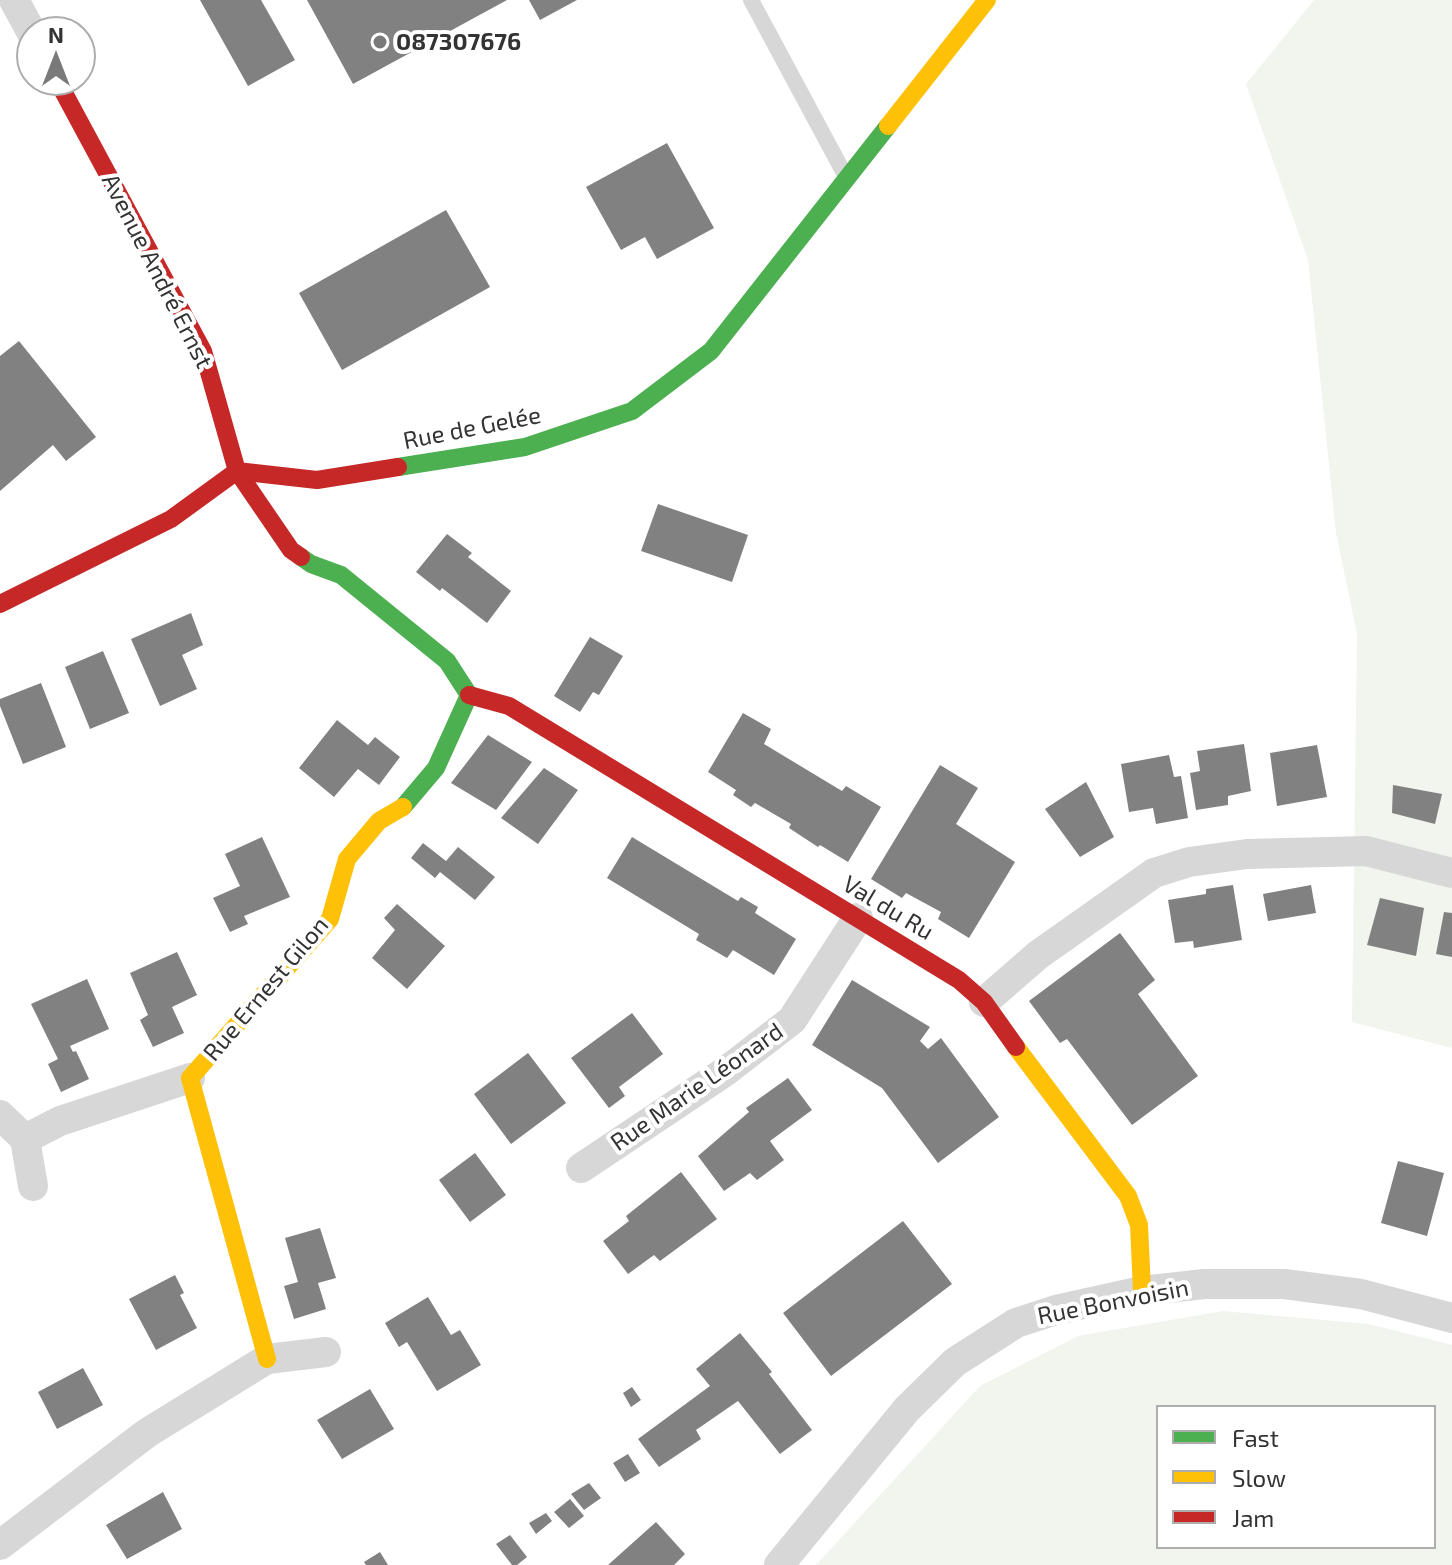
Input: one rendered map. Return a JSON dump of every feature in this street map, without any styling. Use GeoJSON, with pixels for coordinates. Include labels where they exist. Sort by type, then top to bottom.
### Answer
{"type":"FeatureCollection","features":[{"type":"Feature","properties":{"kind":"street","name":"Rue de Gelée"},"geometry":{"type":"LineString","coordinates":[[237,471],[317,480],[525,447],[632,411],[711,351],[987,0]]}},
{"type":"Feature","properties":{"kind":"street","name":"Avenue André Ernst"},"geometry":{"type":"LineString","coordinates":[[66,96],[203,351],[237,471]]}},
{"type":"Feature","properties":{"kind":"street"},"geometry":{"type":"LineString","coordinates":[[0,604],[171,519],[237,471],[291,550],[311,564],[341,575],[447,661],[469,695]]}},
{"type":"Feature","properties":{"kind":"street","name":"Val du Ru"},"geometry":{"type":"LineString","coordinates":[[469,695],[509,706],[959,980],[984,1002],[1128,1196],[1139,1225],[1142,1291]]}},
{"type":"Feature","properties":{"kind":"street","name":"Rue Ernest Gilon"},"geometry":{"type":"LineString","coordinates":[[25,1139],[60,1121],[190,1078],[330,919],[347,859],[379,821],[401,809],[436,768],[469,695]]}},
{"type":"Feature","properties":{"kind":"street"},"geometry":{"type":"LineString","coordinates":[[984,1002],[1038,955],[1154,873],[1189,862],[1247,854],[1366,851],[1452,873]]}},
{"type":"Feature","properties":{"kind":"street","name":"Rue Marie Léonard"},"geometry":{"type":"LineString","coordinates":[[581,1168],[726,1071],[792,1020],[858,918]]}},
{"type":"Feature","properties":{"kind":"street","name":"Rue Ernest Gilon"},"geometry":{"type":"LineString","coordinates":[[190,1078],[267,1359]]}},
{"type":"Feature","properties":{"kind":"street"},"geometry":{"type":"LineString","coordinates":[[0,1115],[25,1139],[33,1186]]}},
{"type":"Feature","properties":{"kind":"street","name":"Rue Bonvoisin"},"geometry":{"type":"LineString","coordinates":[[779,1565],[907,1409],[955,1362],[1016,1323],[1056,1310],[1142,1291],[1204,1284],[1284,1284],[1361,1294],[1452,1318]]}},
{"type":"Feature","properties":{"kind":"street"},"geometry":{"type":"LineString","coordinates":[[0,1545],[147,1433],[267,1359],[326,1352]]}},
{"type":"Feature","properties":{"kind":"lane"},"geometry":{"type":"LineString","coordinates":[[751,0],[847,178]]}},
{"type":"Feature","properties":{"kind":"shaded area"},"geometry":{"type":"Polygon","coordinates":[[[1314,0],[1452,0],[1452,1048],[1352,1022],[1357,634],[1336,533],[1308,260],[1246,84],[1314,0]]]}},
{"type":"Feature","properties":{"kind":"shaded area"},"geometry":{"type":"Polygon","coordinates":[[[1223,1311],[1369,1324],[1452,1345],[1452,1565],[816,1565],[980,1386],[1078,1336],[1223,1311]]]}},
{"type":"Feature","properties":{"kind":"building"},"geometry":{"type":"Polygon","coordinates":[[[200,0],[261,0],[295,60],[248,86],[200,0]]]}},
{"type":"Feature","properties":{"kind":"building","name":"087307676"},"geometry":{"type":"Polygon","coordinates":[[[307,0],[507,0],[353,84],[307,0]]]}},
{"type":"Feature","properties":{"kind":"building","name":"087307676"},"geometry":{"type":"Polygon","coordinates":[[[529,0],[577,0],[540,20],[529,0]]]}},
{"type":"Feature","properties":{"kind":"building"},"geometry":{"type":"Polygon","coordinates":[[[667,143],[714,228],[657,259],[645,237],[621,250],[586,187],[667,143]]]}},
{"type":"Feature","properties":{"kind":"building"},"geometry":{"type":"Polygon","coordinates":[[[446,210],[490,287],[342,370],[299,293],[446,210]]]}},
{"type":"Feature","properties":{"kind":"building"},"geometry":{"type":"Polygon","coordinates":[[[19,341],[96,437],[66,461],[53,445],[0,491],[0,356],[19,341]]]}},
{"type":"Feature","properties":{"kind":"building"},"geometry":{"type":"Polygon","coordinates":[[[658,504],[748,535],[732,582],[641,551],[658,504]]]}},
{"type":"Feature","properties":{"kind":"building"},"geometry":{"type":"Polygon","coordinates":[[[447,534],[472,553],[468,557],[511,591],[487,623],[416,572],[447,534]]]}},
{"type":"Feature","properties":{"kind":"building"},"geometry":{"type":"Polygon","coordinates":[[[191,613],[203,645],[182,655],[197,689],[160,706],[131,639],[191,613]]]}},
{"type":"Feature","properties":{"kind":"building"},"geometry":{"type":"Polygon","coordinates":[[[590,637],[623,656],[599,695],[593,692],[580,712],[554,696],[590,637]]]}},
{"type":"Feature","properties":{"kind":"building"},"geometry":{"type":"Polygon","coordinates":[[[103,651],[129,713],[90,729],[65,667],[103,651]]]}},
{"type":"Feature","properties":{"kind":"building"},"geometry":{"type":"Polygon","coordinates":[[[41,683],[66,747],[23,764],[0,699],[41,683]]]}},
{"type":"Feature","properties":{"kind":"building"},"geometry":{"type":"Polygon","coordinates":[[[743,713],[771,729],[764,744],[842,791],[846,786],[881,807],[848,862],[820,845],[818,847],[789,828],[791,824],[755,803],[751,807],[733,795],[736,790],[708,772],[743,713]]]}},
{"type":"Feature","properties":{"kind":"building"},"geometry":{"type":"Polygon","coordinates":[[[337,720],[368,745],[375,737],[400,757],[379,785],[358,769],[334,797],[299,768],[337,720]]]}},
{"type":"Feature","properties":{"kind":"building"},"geometry":{"type":"Polygon","coordinates":[[[488,735],[532,762],[496,810],[451,783],[488,735]]]}},
{"type":"Feature","properties":{"kind":"building"},"geometry":{"type":"Polygon","coordinates":[[[1244,744],[1251,791],[1228,796],[1228,805],[1196,810],[1190,773],[1200,771],[1197,751],[1244,744]]]}},
{"type":"Feature","properties":{"kind":"building"},"geometry":{"type":"Polygon","coordinates":[[[1317,745],[1327,797],[1277,806],[1270,753],[1317,745]]]}},
{"type":"Feature","properties":{"kind":"building"},"geometry":{"type":"Polygon","coordinates":[[[1169,755],[1174,777],[1181,776],[1188,818],[1156,824],[1153,808],[1129,812],[1121,764],[1169,755]]]}},
{"type":"Feature","properties":{"kind":"building"},"geometry":{"type":"Polygon","coordinates":[[[940,765],[978,788],[956,824],[1015,862],[969,938],[938,919],[941,912],[906,893],[902,898],[871,879],[940,765]]]}},
{"type":"Feature","properties":{"kind":"building"},"geometry":{"type":"Polygon","coordinates":[[[544,768],[578,790],[538,844],[501,818],[544,768]]]}},
{"type":"Feature","properties":{"kind":"building"},"geometry":{"type":"Polygon","coordinates":[[[1086,782],[1114,837],[1080,857],[1045,809],[1086,782]]]}},
{"type":"Feature","properties":{"kind":"building"},"geometry":{"type":"Polygon","coordinates":[[[1393,785],[1442,794],[1435,824],[1392,813],[1393,785]]]}},
{"type":"Feature","properties":{"kind":"building"},"geometry":{"type":"Polygon","coordinates":[[[262,837],[290,897],[244,916],[248,924],[230,932],[213,898],[240,886],[225,854],[262,837]]]}},
{"type":"Feature","properties":{"kind":"building"},"geometry":{"type":"Polygon","coordinates":[[[632,837],[738,901],[741,897],[758,907],[755,913],[796,939],[774,975],[733,950],[727,958],[696,940],[699,934],[607,878],[632,837]]]}},
{"type":"Feature","properties":{"kind":"building"},"geometry":{"type":"Polygon","coordinates":[[[423,843],[446,861],[458,847],[495,877],[475,900],[440,872],[435,878],[411,858],[423,843]]]}},
{"type":"Feature","properties":{"kind":"building"},"geometry":{"type":"Polygon","coordinates":[[[1233,885],[1242,940],[1194,948],[1193,941],[1175,943],[1168,900],[1206,894],[1206,889],[1233,885]]]}},
{"type":"Feature","properties":{"kind":"building"},"geometry":{"type":"Polygon","coordinates":[[[1311,885],[1316,913],[1268,921],[1263,894],[1311,885]]]}},
{"type":"Feature","properties":{"kind":"building"},"geometry":{"type":"Polygon","coordinates":[[[1380,898],[1424,908],[1416,956],[1367,945],[1380,898]]]}},
{"type":"Feature","properties":{"kind":"building"},"geometry":{"type":"Polygon","coordinates":[[[397,904],[445,946],[407,989],[372,958],[395,930],[384,918],[397,904]]]}},
{"type":"Feature","properties":{"kind":"building"},"geometry":{"type":"Polygon","coordinates":[[[1444,912],[1452,913],[1452,957],[1436,954],[1444,912]]]}},
{"type":"Feature","properties":{"kind":"building"},"geometry":{"type":"Polygon","coordinates":[[[1120,933],[1155,980],[1138,994],[1198,1076],[1132,1125],[1067,1039],[1060,1043],[1029,1001],[1120,933]]]}},
{"type":"Feature","properties":{"kind":"building"},"geometry":{"type":"Polygon","coordinates":[[[177,952],[197,995],[172,1007],[184,1033],[153,1047],[140,1020],[148,1015],[130,973],[177,952]]]}},
{"type":"Feature","properties":{"kind":"building"},"geometry":{"type":"Polygon","coordinates":[[[87,979],[109,1029],[70,1046],[73,1052],[76,1051],[89,1079],[61,1092],[48,1064],[58,1059],[31,1004],[87,979]]]}},
{"type":"Feature","properties":{"kind":"building"},"geometry":{"type":"Polygon","coordinates":[[[852,980],[930,1027],[920,1041],[928,1049],[941,1038],[999,1117],[938,1163],[882,1088],[812,1045],[852,980]]]}},
{"type":"Feature","properties":{"kind":"building"},"geometry":{"type":"Polygon","coordinates":[[[632,1013],[663,1054],[619,1087],[625,1096],[609,1108],[571,1058],[632,1013]]]}},
{"type":"Feature","properties":{"kind":"building"},"geometry":{"type":"Polygon","coordinates":[[[528,1053],[566,1103],[511,1144],[474,1094],[528,1053]]]}},
{"type":"Feature","properties":{"kind":"building"},"geometry":{"type":"Polygon","coordinates":[[[788,1078],[812,1110],[770,1141],[784,1160],[757,1180],[750,1173],[724,1191],[698,1156],[749,1112],[746,1108],[788,1078]]]}},
{"type":"Feature","properties":{"kind":"building"},"geometry":{"type":"Polygon","coordinates":[[[475,1153],[506,1195],[470,1222],[439,1180],[475,1153]]]}},
{"type":"Feature","properties":{"kind":"building"},"geometry":{"type":"Polygon","coordinates":[[[1398,1161],[1444,1173],[1427,1236],[1381,1223],[1398,1161]]]}},
{"type":"Feature","properties":{"kind":"building"},"geometry":{"type":"Polygon","coordinates":[[[681,1172],[717,1219],[660,1261],[654,1255],[628,1274],[603,1241],[629,1221],[626,1216],[681,1172]]]}},
{"type":"Feature","properties":{"kind":"building"},"geometry":{"type":"Polygon","coordinates":[[[903,1221],[952,1284],[831,1376],[783,1313],[903,1221]]]}},
{"type":"Feature","properties":{"kind":"building"},"geometry":{"type":"Polygon","coordinates":[[[320,1228],[336,1278],[318,1283],[326,1309],[294,1319],[284,1286],[298,1282],[285,1238],[320,1228]]]}},
{"type":"Feature","properties":{"kind":"building"},"geometry":{"type":"Polygon","coordinates":[[[175,1275],[184,1293],[180,1295],[197,1328],[156,1350],[129,1299],[175,1275]]]}},
{"type":"Feature","properties":{"kind":"building"},"geometry":{"type":"Polygon","coordinates":[[[428,1297],[451,1335],[460,1330],[481,1365],[437,1391],[407,1342],[399,1347],[385,1323],[428,1297]]]}},
{"type":"Feature","properties":{"kind":"building"},"geometry":{"type":"Polygon","coordinates":[[[740,1333],[772,1372],[769,1374],[812,1430],[780,1454],[738,1401],[696,1430],[701,1439],[659,1467],[638,1439],[710,1386],[696,1369],[740,1333]]]}},
{"type":"Feature","properties":{"kind":"building"},"geometry":{"type":"Polygon","coordinates":[[[83,1368],[103,1405],[57,1429],[38,1392],[83,1368]]]}},
{"type":"Feature","properties":{"kind":"building"},"geometry":{"type":"Polygon","coordinates":[[[632,1387],[641,1400],[631,1407],[623,1393],[632,1387]]]}},
{"type":"Feature","properties":{"kind":"building"},"geometry":{"type":"Polygon","coordinates":[[[370,1389],[394,1429],[342,1459],[317,1420],[370,1389]]]}},
{"type":"Feature","properties":{"kind":"building"},"geometry":{"type":"Polygon","coordinates":[[[628,1454],[640,1473],[625,1482],[613,1463],[628,1454]]]}},
{"type":"Feature","properties":{"kind":"building"},"geometry":{"type":"Polygon","coordinates":[[[589,1483],[601,1498],[584,1510],[571,1494],[589,1483]]]}},
{"type":"Feature","properties":{"kind":"building"},"geometry":{"type":"Polygon","coordinates":[[[163,1492],[182,1529],[127,1559],[106,1525],[163,1492]]]}},
{"type":"Feature","properties":{"kind":"building"},"geometry":{"type":"Polygon","coordinates":[[[570,1499],[584,1516],[569,1528],[554,1512],[570,1499]]]}},
{"type":"Feature","properties":{"kind":"building"},"geometry":{"type":"Polygon","coordinates":[[[546,1513],[552,1521],[536,1534],[529,1523],[546,1513]]]}},
{"type":"Feature","properties":{"kind":"building"},"geometry":{"type":"Polygon","coordinates":[[[656,1522],[685,1554],[674,1565],[608,1565],[656,1522]]]}},
{"type":"Feature","properties":{"kind":"building"},"geometry":{"type":"Polygon","coordinates":[[[510,1535],[527,1557],[517,1565],[512,1565],[496,1544],[510,1535]]]}},
{"type":"Feature","properties":{"kind":"building"},"geometry":{"type":"Polygon","coordinates":[[[380,1552],[388,1565],[366,1565],[364,1562],[380,1552]]]}},
{"type":"Feature","properties":{"kind":"traffic: fast"},"geometry":{"type":"LineString","coordinates":[[398,467],[525,447],[632,411],[711,351],[888,126]]}},
{"type":"Feature","properties":{"kind":"traffic: fast"},"geometry":{"type":"LineString","coordinates":[[301,557],[341,575],[447,661],[469,695],[436,768],[403,807]]}},
{"type":"Feature","properties":{"kind":"traffic: slow"},"geometry":{"type":"LineString","coordinates":[[888,126],[987,0]]}},
{"type":"Feature","properties":{"kind":"traffic: slow"},"geometry":{"type":"LineString","coordinates":[[267,1359],[190,1078],[330,919],[347,859],[379,821],[403,807]]}},
{"type":"Feature","properties":{"kind":"traffic: slow"},"geometry":{"type":"LineString","coordinates":[[1016,1047],[1128,1196],[1139,1225],[1142,1291]]}},
{"type":"Feature","properties":{"kind":"traffic: jam"},"geometry":{"type":"LineString","coordinates":[[66,96],[203,351],[237,471],[291,550],[301,557]]}},
{"type":"Feature","properties":{"kind":"traffic: jam"},"geometry":{"type":"LineString","coordinates":[[0,604],[171,519],[237,471],[317,480],[398,467]]}},
{"type":"Feature","properties":{"kind":"traffic: jam"},"geometry":{"type":"LineString","coordinates":[[469,695],[509,706],[959,980],[984,1002],[1016,1047]]}},
{"type":"Feature","properties":{"kind":"place","name":"087307676"},"geometry":{"type":"Point","coordinates":[380,42]}}]}
